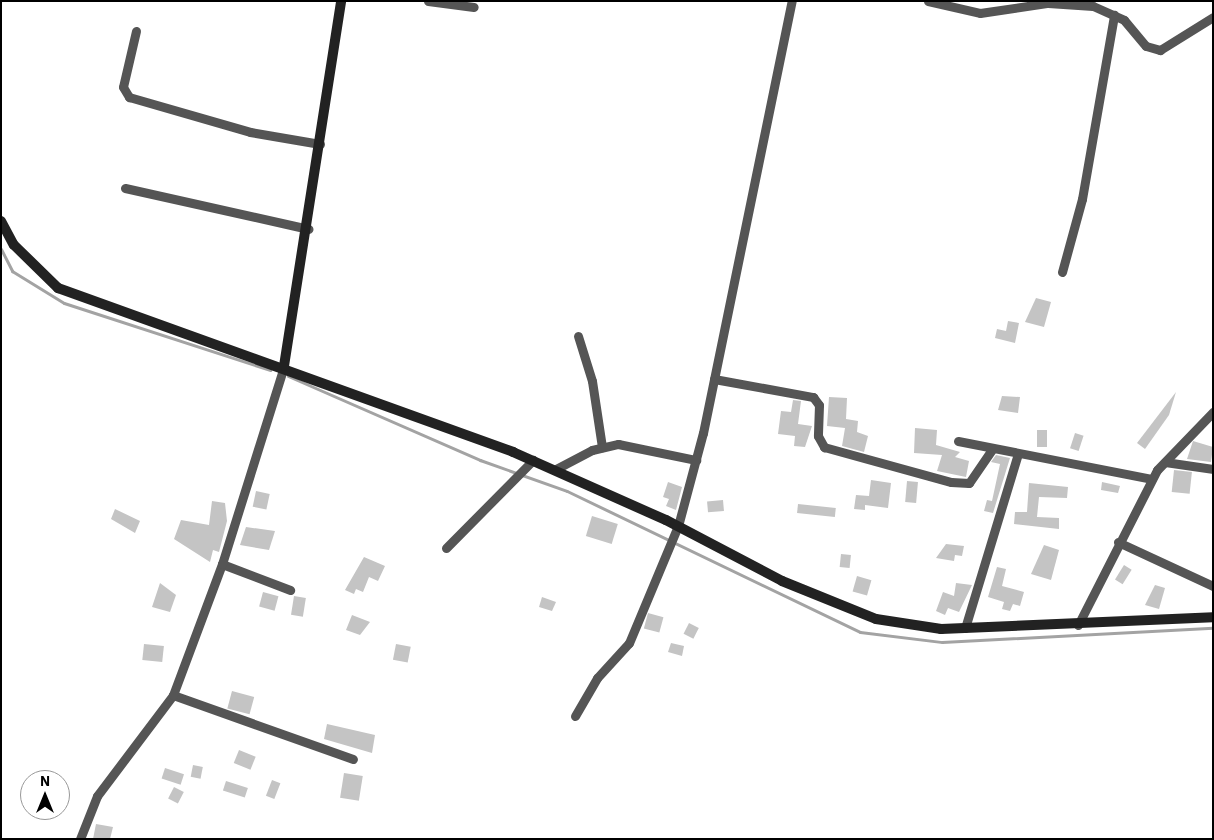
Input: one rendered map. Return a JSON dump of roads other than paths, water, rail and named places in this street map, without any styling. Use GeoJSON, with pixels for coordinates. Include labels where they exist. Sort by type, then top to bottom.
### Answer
{"type":"FeatureCollection","features":[{"type":"Feature","properties":{"kind":"street"},"geometry":{"type":"LineString","coordinates":[[80,839],[97,796],[174,696],[222,564],[284,366],[308,229],[341,1]]}},
{"type":"Feature","properties":{"kind":"street"},"geometry":{"type":"LineString","coordinates":[[428,1],[474,7]]}},
{"type":"Feature","properties":{"kind":"street"},"geometry":{"type":"LineString","coordinates":[[575,716],[597,678],[629,643],[677,529],[696,460],[714,379],[792,1]]}},
{"type":"Feature","properties":{"kind":"street"},"geometry":{"type":"LineString","coordinates":[[928,1],[996,14],[1072,3],[1114,15],[1146,46],[1160,50],[1213,17]]}},
{"type":"Feature","properties":{"kind":"street"},"geometry":{"type":"LineString","coordinates":[[1062,272],[1082,199],[1114,15]]}},
{"type":"Feature","properties":{"kind":"street"},"geometry":{"type":"LineString","coordinates":[[136,31],[123,87],[129,97],[250,132],[320,144]]}},
{"type":"Feature","properties":{"kind":"street"},"geometry":{"type":"LineString","coordinates":[[125,188],[308,229]]}},
{"type":"Feature","properties":{"kind":"street"},"geometry":{"type":"LineString","coordinates":[[1,221],[14,245],[58,288],[284,366],[554,470],[782,581],[876,619],[941,629],[1078,625],[1213,616]]}},
{"type":"Feature","properties":{"kind":"street"},"geometry":{"type":"LineString","coordinates":[[578,336],[592,381],[602,447]]}},
{"type":"Feature","properties":{"kind":"street"},"geometry":{"type":"LineString","coordinates":[[714,379],[813,398],[819,405],[818,436],[824,447],[951,482],[969,483],[993,448]]}},
{"type":"Feature","properties":{"kind":"street"},"geometry":{"type":"LineString","coordinates":[[1078,625],[1118,542],[1152,480],[1165,462],[1213,412]]}},
{"type":"Feature","properties":{"kind":"street"},"geometry":{"type":"LineString","coordinates":[[958,441],[1152,480]]}},
{"type":"Feature","properties":{"kind":"street"},"geometry":{"type":"LineString","coordinates":[[554,470],[602,447],[647,447],[696,460]]}},
{"type":"Feature","properties":{"kind":"street"},"geometry":{"type":"LineString","coordinates":[[965,628],[1018,454]]}},
{"type":"Feature","properties":{"kind":"street"},"geometry":{"type":"LineString","coordinates":[[446,548],[519,478],[531,462]]}},
{"type":"Feature","properties":{"kind":"street"},"geometry":{"type":"LineString","coordinates":[[1165,462],[1213,469]]}},
{"type":"Feature","properties":{"kind":"street"},"geometry":{"type":"LineString","coordinates":[[1118,542],[1213,586]]}},
{"type":"Feature","properties":{"kind":"street"},"geometry":{"type":"LineString","coordinates":[[222,564],[290,590]]}},
{"type":"Feature","properties":{"kind":"street"},"geometry":{"type":"LineString","coordinates":[[174,696],[353,759]]}},
{"type":"Feature","properties":{"kind":"waterway"},"geometry":{"type":"LineString","coordinates":[[1,249],[12,271],[64,303],[270,370]]}},
{"type":"Feature","properties":{"kind":"waterway"},"geometry":{"type":"LineString","coordinates":[[288,376],[480,460],[567,491],[860,632],[942,642],[1213,628]]}}]}
